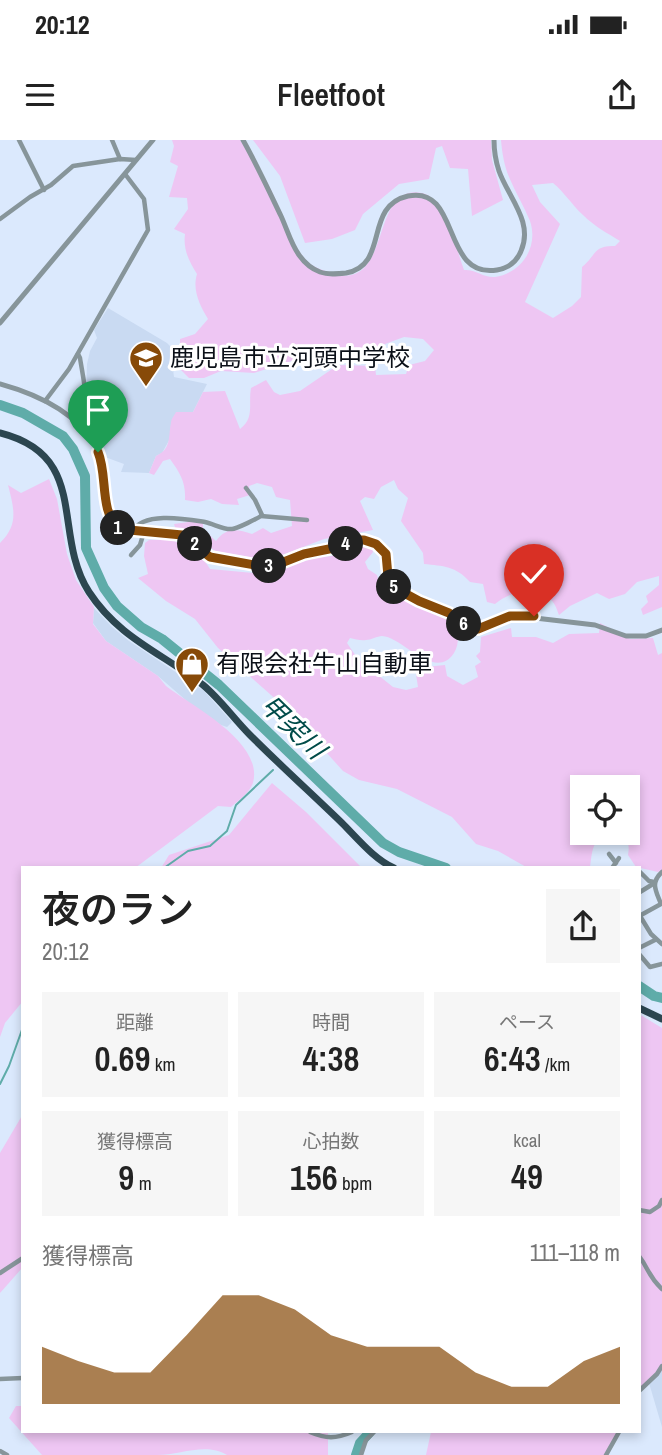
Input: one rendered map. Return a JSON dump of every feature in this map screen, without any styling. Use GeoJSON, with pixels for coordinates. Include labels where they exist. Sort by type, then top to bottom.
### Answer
{"type":"FeatureCollection","features":[{"type":"Feature","properties":{"kind":"highway"},"geometry":{"type":"LineString","coordinates":[[0,433],[34,448],[60,480],[66,501],[76,567],[107,617],[145,648],[204,686],[253,738],[372,852],[391,866]]}},
{"type":"Feature","properties":{"kind":"highway"},"geometry":{"type":"LineString","coordinates":[[641,1009],[662,1019]]}},
{"type":"Feature","properties":{"kind":"street"},"geometry":{"type":"LineString","coordinates":[[19,140],[44,190]]}},
{"type":"Feature","properties":{"kind":"street"},"geometry":{"type":"LineString","coordinates":[[112,140],[120,159]]}},
{"type":"Feature","properties":{"kind":"street"},"geometry":{"type":"LineString","coordinates":[[0,323],[153,140]]}},
{"type":"Feature","properties":{"kind":"street"},"geometry":{"type":"LineString","coordinates":[[243,140],[299,255],[312,268],[335,274],[353,271],[364,264],[374,247],[381,217],[386,208],[402,198],[415,196],[426,197],[437,205],[445,216],[458,251],[471,264],[489,270],[512,264],[523,245],[524,225],[498,168],[494,140]]}},
{"type":"Feature","properties":{"kind":"street"},"geometry":{"type":"LineString","coordinates":[[0,219],[44,190],[73,166],[120,159],[136,160]]}},
{"type":"Feature","properties":{"kind":"street"},"geometry":{"type":"LineString","coordinates":[[45,401],[69,369],[148,230],[144,199],[124,174]]}},
{"type":"Feature","properties":{"kind":"street"},"geometry":{"type":"LineString","coordinates":[[78,354],[85,401],[80,426]]}},
{"type":"Feature","properties":{"kind":"street"},"geometry":{"type":"LineString","coordinates":[[0,384],[45,401],[80,426],[94,444],[103,465],[109,516],[119,529],[182,535],[210,557],[266,567],[304,554],[364,540],[376,544],[386,554],[388,576],[395,588],[449,613],[473,628],[478,629],[502,618],[518,616],[595,625],[626,636],[646,636],[662,630]]}},
{"type":"Feature","properties":{"kind":"street"},"geometry":{"type":"LineString","coordinates":[[246,488],[258,504],[261,516]]}},
{"type":"Feature","properties":{"kind":"street"},"geometry":{"type":"LineString","coordinates":[[132,532],[141,522],[159,517],[231,529],[261,516],[307,520]]}},
{"type":"Feature","properties":{"kind":"street"},"geometry":{"type":"LineString","coordinates":[[131,555],[140,545],[144,533]]}},
{"type":"Feature","properties":{"kind":"street"},"geometry":{"type":"LineString","coordinates":[[609,854],[616,863]]}},
{"type":"Feature","properties":{"kind":"street"},"geometry":{"type":"LineString","coordinates":[[641,915],[661,905],[654,883],[655,878],[662,872]]}},
{"type":"Feature","properties":{"kind":"street"},"geometry":{"type":"LineString","coordinates":[[641,873],[654,883]]}},
{"type":"Feature","properties":{"kind":"street"},"geometry":{"type":"LineString","coordinates":[[641,891],[654,883]]}},
{"type":"Feature","properties":{"kind":"street"},"geometry":{"type":"LineString","coordinates":[[641,918],[655,940],[662,944]]}},
{"type":"Feature","properties":{"kind":"street"},"geometry":{"type":"LineString","coordinates":[[641,947],[655,940]]}},
{"type":"Feature","properties":{"kind":"street"},"geometry":{"type":"LineString","coordinates":[[641,956],[650,967],[662,964]]}},
{"type":"Feature","properties":{"kind":"street"},"geometry":{"type":"LineString","coordinates":[[641,1210],[650,1212],[659,1206],[662,1200]]}},
{"type":"Feature","properties":{"kind":"street"},"geometry":{"type":"LineString","coordinates":[[0,1272],[21,1259]]}},
{"type":"Feature","properties":{"kind":"street"},"geometry":{"type":"LineString","coordinates":[[641,1259],[650,1276],[662,1289]]}},
{"type":"Feature","properties":{"kind":"street"},"geometry":{"type":"LineString","coordinates":[[641,1389],[662,1366]]}},
{"type":"Feature","properties":{"kind":"street"},"geometry":{"type":"LineString","coordinates":[[0,1379],[21,1378]]}},
{"type":"Feature","properties":{"kind":"street"},"geometry":{"type":"LineString","coordinates":[[313,1433],[326,1438],[338,1438],[350,1433]]}},
{"type":"Feature","properties":{"kind":"street"},"geometry":{"type":"LineString","coordinates":[[360,1455],[366,1440],[373,1433]]}},
{"type":"Feature","properties":{"kind":"street"},"geometry":{"type":"LineString","coordinates":[[606,1455],[618,1433]]}},
{"type":"Feature","properties":{"kind":"street"},"geometry":{"type":"LineString","coordinates":[[0,1451],[6,1455]]}},
{"type":"Feature","properties":{"kind":"shaded area"},"geometry":{"type":"Polygon","coordinates":[[[172,140],[240,140],[268,183],[301,254],[313,265],[331,273],[351,275],[364,268],[373,254],[394,204],[405,194],[422,193],[432,198],[443,211],[464,270],[495,277],[520,265],[530,250],[532,241],[530,221],[507,172],[501,140],[662,140],[662,607],[643,615],[641,609],[648,602],[646,596],[659,585],[659,576],[637,582],[625,594],[609,599],[597,593],[570,606],[559,615],[552,601],[538,592],[515,593],[495,604],[487,602],[483,584],[470,582],[449,568],[424,564],[423,553],[401,521],[408,498],[398,489],[394,480],[381,487],[374,499],[365,497],[360,501],[373,530],[324,539],[277,557],[260,559],[215,551],[207,545],[203,535],[177,533],[174,524],[203,520],[203,529],[216,541],[232,530],[252,534],[263,528],[271,533],[292,526],[290,500],[276,497],[272,487],[257,483],[249,486],[250,495],[237,499],[239,505],[222,504],[211,499],[198,502],[185,500],[182,478],[170,459],[163,461],[154,475],[149,473],[156,456],[167,446],[176,412],[193,412],[203,392],[225,391],[240,429],[248,420],[251,388],[266,380],[274,392],[280,395],[300,391],[338,365],[375,366],[376,375],[406,374],[409,365],[425,361],[434,350],[423,339],[404,337],[385,344],[374,355],[356,358],[307,356],[254,373],[221,371],[204,378],[189,378],[180,369],[180,339],[195,334],[208,319],[198,298],[195,286],[197,274],[187,255],[185,234],[174,229],[188,209],[187,198],[169,197],[178,166],[170,162],[174,146],[172,140]],[[553,183],[532,185],[540,202],[560,224],[525,302],[553,318],[581,297],[582,267],[599,249],[615,246],[620,241],[587,219],[553,183]]]}},
{"type":"Feature","properties":{"kind":"shaded area"},"geometry":{"type":"Polygon","coordinates":[[[253,140],[491,140],[492,160],[503,200],[472,216],[468,169],[450,168],[442,146],[436,148],[429,179],[399,184],[363,214],[355,230],[332,239],[305,243],[280,176],[253,140]]]}},
{"type":"Feature","properties":{"kind":"shaded area","name":"鹿児島市立河頭中学校"},"geometry":{"type":"Polygon","coordinates":[[[108,308],[170,346],[174,377],[207,384],[193,412],[171,423],[172,435],[162,453],[156,456],[149,473],[121,472],[124,464],[105,457],[85,425],[87,364],[97,338],[94,330],[108,308]]]}},
{"type":"Feature","properties":{"kind":"shaded area"},"geometry":{"type":"Polygon","coordinates":[[[49,479],[57,499],[67,554],[76,580],[94,607],[93,624],[106,641],[158,676],[166,686],[224,727],[248,754],[254,768],[253,783],[247,793],[231,807],[218,806],[138,866],[21,866],[21,1003],[5,1023],[0,1037],[0,543],[10,529],[13,516],[8,485],[21,493],[49,479]]]}},
{"type":"Feature","properties":{"kind":"shaded area"},"geometry":{"type":"Polygon","coordinates":[[[171,539],[198,555],[210,569],[265,574],[314,558],[332,556],[354,545],[372,547],[373,552],[365,562],[368,569],[377,575],[378,579],[385,580],[392,590],[402,597],[447,617],[454,625],[458,637],[454,653],[446,661],[438,663],[428,661],[390,638],[350,638],[347,643],[358,659],[393,687],[406,690],[418,687],[415,668],[445,665],[447,676],[463,685],[478,677],[475,666],[481,662],[476,656],[480,652],[481,637],[511,628],[512,637],[536,637],[553,643],[569,634],[599,633],[600,623],[630,639],[653,638],[658,655],[662,653],[662,870],[658,872],[635,866],[628,855],[628,845],[640,845],[640,775],[570,775],[570,845],[595,845],[590,866],[524,866],[498,851],[476,844],[452,817],[397,789],[359,780],[343,771],[288,710],[218,648],[195,619],[166,601],[138,578],[148,574],[144,556],[145,543],[149,540],[171,539]]]}},
{"type":"Feature","properties":{"kind":"shaded area"},"geometry":{"type":"Polygon","coordinates":[[[94,608],[129,641],[204,691],[232,722],[227,727],[221,725],[188,702],[158,676],[106,641],[93,623],[94,608]]]}},
{"type":"Feature","properties":{"kind":"shaded area"},"geometry":{"type":"Polygon","coordinates":[[[272,783],[306,812],[360,866],[162,866],[169,855],[229,835],[272,783]]]}},
{"type":"Feature","properties":{"kind":"shaded area"},"geometry":{"type":"Polygon","coordinates":[[[641,1015],[662,1028],[662,1370],[641,1390],[641,1015]]]}},
{"type":"Feature","properties":{"kind":"shaded area"},"geometry":{"type":"Polygon","coordinates":[[[21,1117],[21,1269],[0,1293],[0,1153],[21,1117]]]}},
{"type":"Feature","properties":{"kind":"shaded area"},"geometry":{"type":"Polygon","coordinates":[[[662,1370],[662,1427],[649,1383],[662,1370]]]}},
{"type":"Feature","properties":{"kind":"shaded area"},"geometry":{"type":"Polygon","coordinates":[[[16,1406],[21,1406],[21,1431],[9,1418],[16,1406]]]}},
{"type":"Feature","properties":{"kind":"shaded area"},"geometry":{"type":"Polygon","coordinates":[[[22,1433],[328,1433],[328,1455],[227,1455],[202,1449],[157,1455],[42,1455],[22,1433]]]}},
{"type":"Feature","properties":{"kind":"shaded area"},"geometry":{"type":"Polygon","coordinates":[[[431,1433],[617,1433],[607,1455],[426,1455],[431,1433]]]}},
{"type":"Feature","properties":{"kind":"waterway","name":"甲突川"},"geometry":{"type":"LineString","coordinates":[[0,405],[23,413],[63,436],[73,449],[85,476],[86,548],[104,588],[117,606],[219,685],[383,843],[399,852],[440,866]]}},
{"type":"Feature","properties":{"kind":"waterway"},"geometry":{"type":"LineString","coordinates":[[167,866],[188,851],[210,846],[227,831],[236,805],[273,770]]}},
{"type":"Feature","properties":{"kind":"waterway","name":"甲突川"},"geometry":{"type":"LineString","coordinates":[[641,987],[662,998]]}},
{"type":"Feature","properties":{"kind":"waterway"},"geometry":{"type":"LineString","coordinates":[[0,1084],[21,1033]]}},
{"type":"Feature","properties":{"kind":"waterway"},"geometry":{"type":"LineString","coordinates":[[356,1455],[360,1443],[369,1433]]}},
{"type":"Feature","properties":{"kind":"place","name":"鹿児島市立河頭中学校"},"geometry":{"type":"Point","coordinates":[146,388]}},
{"type":"Feature","properties":{"kind":"place","name":"有限会社牛山自動車"},"geometry":{"type":"Point","coordinates":[192,694]}},
{"type":"Feature","properties":{"kind":"route"},"geometry":{"type":"LineString","coordinates":[[98,452],[104,471],[107,509],[112,522],[119,529],[182,535],[210,557],[266,567],[356,540],[370,541],[386,554],[388,576],[395,588],[449,613],[469,627],[478,629],[510,616],[534,616]]}}]}
